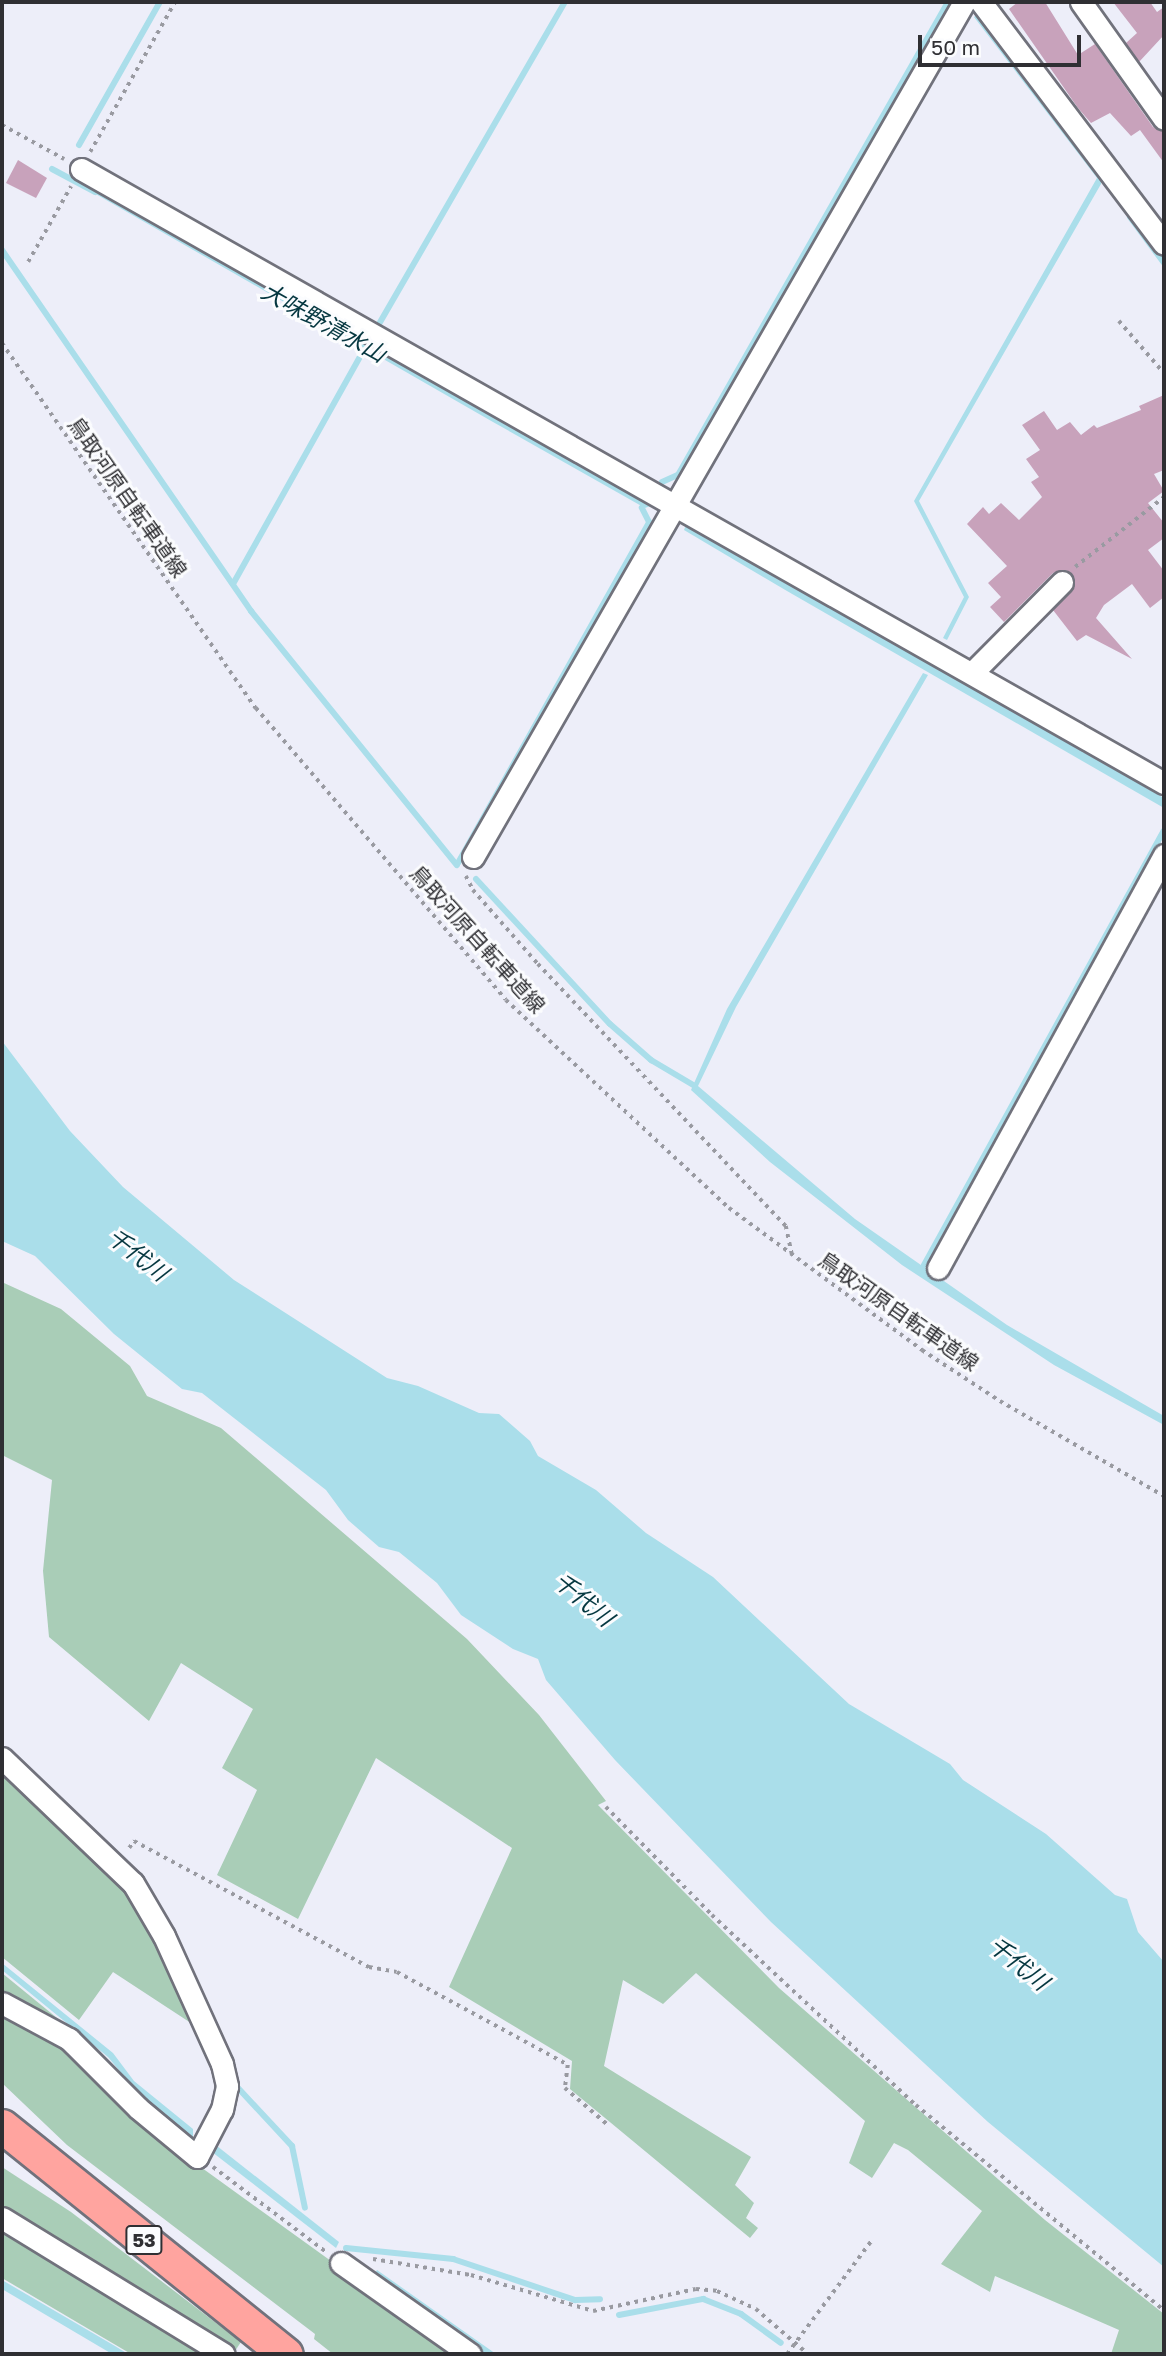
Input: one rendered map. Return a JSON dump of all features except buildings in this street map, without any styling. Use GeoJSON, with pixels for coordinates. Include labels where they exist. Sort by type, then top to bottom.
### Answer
{"type":"FeatureCollection","features":[{"type":"Feature","properties":{"kind":"highway","name":"53"},"geometry":{"type":"LineString","coordinates":[[2,2127],[286,2354]]}},
{"type":"Feature","properties":{"kind":"street"},"geometry":{"type":"LineString","coordinates":[[473,857],[964,2]]}},
{"type":"Feature","properties":{"kind":"street"},"geometry":{"type":"LineString","coordinates":[[981,2],[1164,244]]}},
{"type":"Feature","properties":{"kind":"street"},"geometry":{"type":"LineString","coordinates":[[1081,2],[1164,119]]}},
{"type":"Feature","properties":{"kind":"street"},"geometry":{"type":"LineString","coordinates":[[81,169],[1164,783]]}},
{"type":"Feature","properties":{"kind":"street"},"geometry":{"type":"LineString","coordinates":[[972,673],[1062,582]]}},
{"type":"Feature","properties":{"kind":"street"},"geometry":{"type":"LineString","coordinates":[[938,1268],[1164,855]]}},
{"type":"Feature","properties":{"kind":"street"},"geometry":{"type":"LineString","coordinates":[[2,1758],[133,1883],[164,1936],[222,2064],[227,2086],[222,2109],[197,2157],[138,2108],[69,2039],[2,2003]]}},
{"type":"Feature","properties":{"kind":"street"},"geometry":{"type":"LineString","coordinates":[[2,2218],[225,2354]]}},
{"type":"Feature","properties":{"kind":"street"},"geometry":{"type":"LineString","coordinates":[[341,2263],[470,2354]]}},
{"type":"Feature","properties":{"kind":"path"},"geometry":{"type":"LineString","coordinates":[[28,262],[175,2]]}},
{"type":"Feature","properties":{"kind":"path"},"geometry":{"type":"LineString","coordinates":[[2,125],[81,169]]}},
{"type":"Feature","properties":{"kind":"path"},"geometry":{"type":"LineString","coordinates":[[1119,321],[1164,373]]}},
{"type":"Feature","properties":{"kind":"path","name":"鳥取河原自転車道線"},"geometry":{"type":"LineString","coordinates":[[2,343],[256,708],[506,1000],[729,1208],[1000,1401],[1164,1496]]}},
{"type":"Feature","properties":{"kind":"path"},"geometry":{"type":"LineString","coordinates":[[1062,582],[1067,573],[1164,497]]}},
{"type":"Feature","properties":{"kind":"path"},"geometry":{"type":"LineString","coordinates":[[473,857],[466,881],[473,890],[786,1226],[792,1255]]}},
{"type":"Feature","properties":{"kind":"path"},"geometry":{"type":"LineString","coordinates":[[606,1807],[712,1915],[916,2105],[1164,2310]]}},
{"type":"Feature","properties":{"kind":"path"},"geometry":{"type":"LineString","coordinates":[[117,1866],[134,1841],[369,1966],[397,1972],[568,2065],[565,2088],[608,2125]]}},
{"type":"Feature","properties":{"kind":"path"},"geometry":{"type":"LineString","coordinates":[[197,2157],[341,2263],[365,2258],[424,2266],[593,2311],[696,2289],[717,2291],[756,2309],[808,2354]]}},
{"type":"Feature","properties":{"kind":"path"},"geometry":{"type":"LineString","coordinates":[[787,2354],[873,2240]]}},
{"type":"Feature","properties":{"kind":"green space"},"geometry":{"type":"Polygon","coordinates":[[[4,1283],[61,1309],[130,1366],[147,1396],[221,1428],[467,1639],[539,1715],[606,1801],[598,1805],[779,1988],[1045,2220],[1164,2314],[1164,2354],[1111,2354],[1119,2330],[995,2276],[990,2292],[941,2264],[982,2211],[908,2150],[894,2143],[872,2178],[849,2163],[865,2121],[696,1973],[663,2004],[623,1980],[604,2066],[751,2157],[735,2185],[754,2203],[746,2218],[758,2228],[750,2238],[570,2089],[572,2061],[449,1987],[512,1848],[376,1758],[298,1919],[217,1875],[257,1790],[222,1768],[253,1709],[181,1663],[149,1721],[49,1637],[43,1571],[52,1480],[2,1455],[4,1283]]]}},
{"type":"Feature","properties":{"kind":"green space"},"geometry":{"type":"Polygon","coordinates":[[[2,1770],[130,1891],[169,1960],[197,2027],[113,1972],[79,2020],[2,1957],[2,1770]]]}},
{"type":"Feature","properties":{"kind":"green space"},"geometry":{"type":"Polygon","coordinates":[[[2,1973],[106,2058],[134,2091],[2,1995],[2,1973]]]}},
{"type":"Feature","properties":{"kind":"green space"},"geometry":{"type":"Polygon","coordinates":[[[2,2007],[39,2023],[191,2160],[460,2354],[333,2354],[314,2339],[315,2334],[67,2145],[2,2083],[2,2007]]]}},
{"type":"Feature","properties":{"kind":"green space"},"geometry":{"type":"Polygon","coordinates":[[[2,2167],[71,2212],[241,2342],[235,2351],[2,2211],[2,2167]]]}},
{"type":"Feature","properties":{"kind":"green space"},"geometry":{"type":"Polygon","coordinates":[[[2,2226],[206,2354],[131,2354],[2,2278],[2,2226]]]}},
{"type":"Feature","properties":{"kind":"water"},"geometry":{"type":"Polygon","coordinates":[[[978,14],[1101,174],[1101,184],[919,501],[969,597],[947,640],[943,638],[964,597],[914,501],[1097,178],[974,17],[978,14]]]}},
{"type":"Feature","properties":{"kind":"water"},"geometry":{"type":"Polygon","coordinates":[[[88,185],[653,505],[645,508],[493,422],[87,189],[88,185]]]}},
{"type":"Feature","properties":{"kind":"water"},"geometry":{"type":"Polygon","coordinates":[[[686,525],[1164,798],[1164,808],[787,591],[684,530],[686,525]]]}},
{"type":"Feature","properties":{"kind":"water"},"geometry":{"type":"Polygon","coordinates":[[[923,673],[928,675],[736,1007],[698,1086],[855,1219],[1007,1325],[1164,1416],[1164,1425],[1054,1365],[902,1265],[770,1162],[691,1090],[727,1009],[923,673]]]}},
{"type":"Feature","properties":{"kind":"water","name":"千代川"},"geometry":{"type":"Polygon","coordinates":[[[2,1041],[70,1131],[123,1187],[234,1280],[387,1378],[418,1386],[479,1413],[499,1414],[530,1441],[538,1456],[596,1490],[646,1533],[713,1577],[849,1704],[950,1764],[963,1780],[1046,1834],[1115,1895],[1127,1899],[1138,1932],[1164,1962],[1164,2267],[988,2122],[771,1922],[615,1760],[546,1680],[538,1659],[513,1649],[461,1615],[437,1583],[399,1552],[379,1547],[348,1520],[326,1490],[202,1393],[182,1389],[114,1334],[35,1256],[2,1241],[2,1041]]]}},
{"type":"Feature","properties":{"kind":"water"},"geometry":{"type":"Polygon","coordinates":[[[2,1963],[113,2053],[134,2081],[193,2129],[193,2139],[132,2086],[108,2057],[2,1970],[2,1963]]]}},
{"type":"Feature","properties":{"kind":"water"},"geometry":{"type":"Polygon","coordinates":[[[217,2146],[339,2242],[336,2248],[212,2152],[217,2146]]]}},
{"type":"Feature","properties":{"kind":"water"},"geometry":{"type":"Polygon","coordinates":[[[377,2270],[496,2354],[481,2354],[372,2277],[377,2270]]]}},
{"type":"Feature","properties":{"kind":"water"},"geometry":{"type":"Polygon","coordinates":[[[2,2280],[128,2354],[112,2354],[2,2289],[2,2280]]]}},
{"type":"Feature","properties":{"kind":"waterway"},"geometry":{"type":"LineString","coordinates":[[79,145],[160,2]]}},
{"type":"Feature","properties":{"kind":"waterway"},"geometry":{"type":"LineString","coordinates":[[379,324],[565,2]]}},
{"type":"Feature","properties":{"kind":"waterway"},"geometry":{"type":"LineString","coordinates":[[662,482],[678,475],[948,2]]}},
{"type":"Feature","properties":{"kind":"waterway","name":"大味野清水山"},"geometry":{"type":"LineString","coordinates":[[52,169],[95,192]]}},
{"type":"Feature","properties":{"kind":"waterway"},"geometry":{"type":"LineString","coordinates":[[1130,217],[1164,263]]}},
{"type":"Feature","properties":{"kind":"waterway"},"geometry":{"type":"LineString","coordinates":[[2,250],[251,611],[457,865]]}},
{"type":"Feature","properties":{"kind":"waterway"},"geometry":{"type":"LineString","coordinates":[[233,584],[361,355]]}},
{"type":"Feature","properties":{"kind":"waterway"},"geometry":{"type":"LineString","coordinates":[[458,863],[649,522],[642,508]]}},
{"type":"Feature","properties":{"kind":"waterway"},"geometry":{"type":"LineString","coordinates":[[924,1265],[1164,831]]}},
{"type":"Feature","properties":{"kind":"waterway"},"geometry":{"type":"LineString","coordinates":[[476,879],[610,1024],[651,1060],[695,1086]]}},
{"type":"Feature","properties":{"kind":"waterway"},"geometry":{"type":"LineString","coordinates":[[239,2089],[292,2146],[305,2208]]}},
{"type":"Feature","properties":{"kind":"waterway"},"geometry":{"type":"LineString","coordinates":[[346,2248],[453,2259],[575,2300],[600,2299]]}},
{"type":"Feature","properties":{"kind":"waterway"},"geometry":{"type":"LineString","coordinates":[[619,2315],[703,2299],[741,2314],[781,2343]]}}]}
